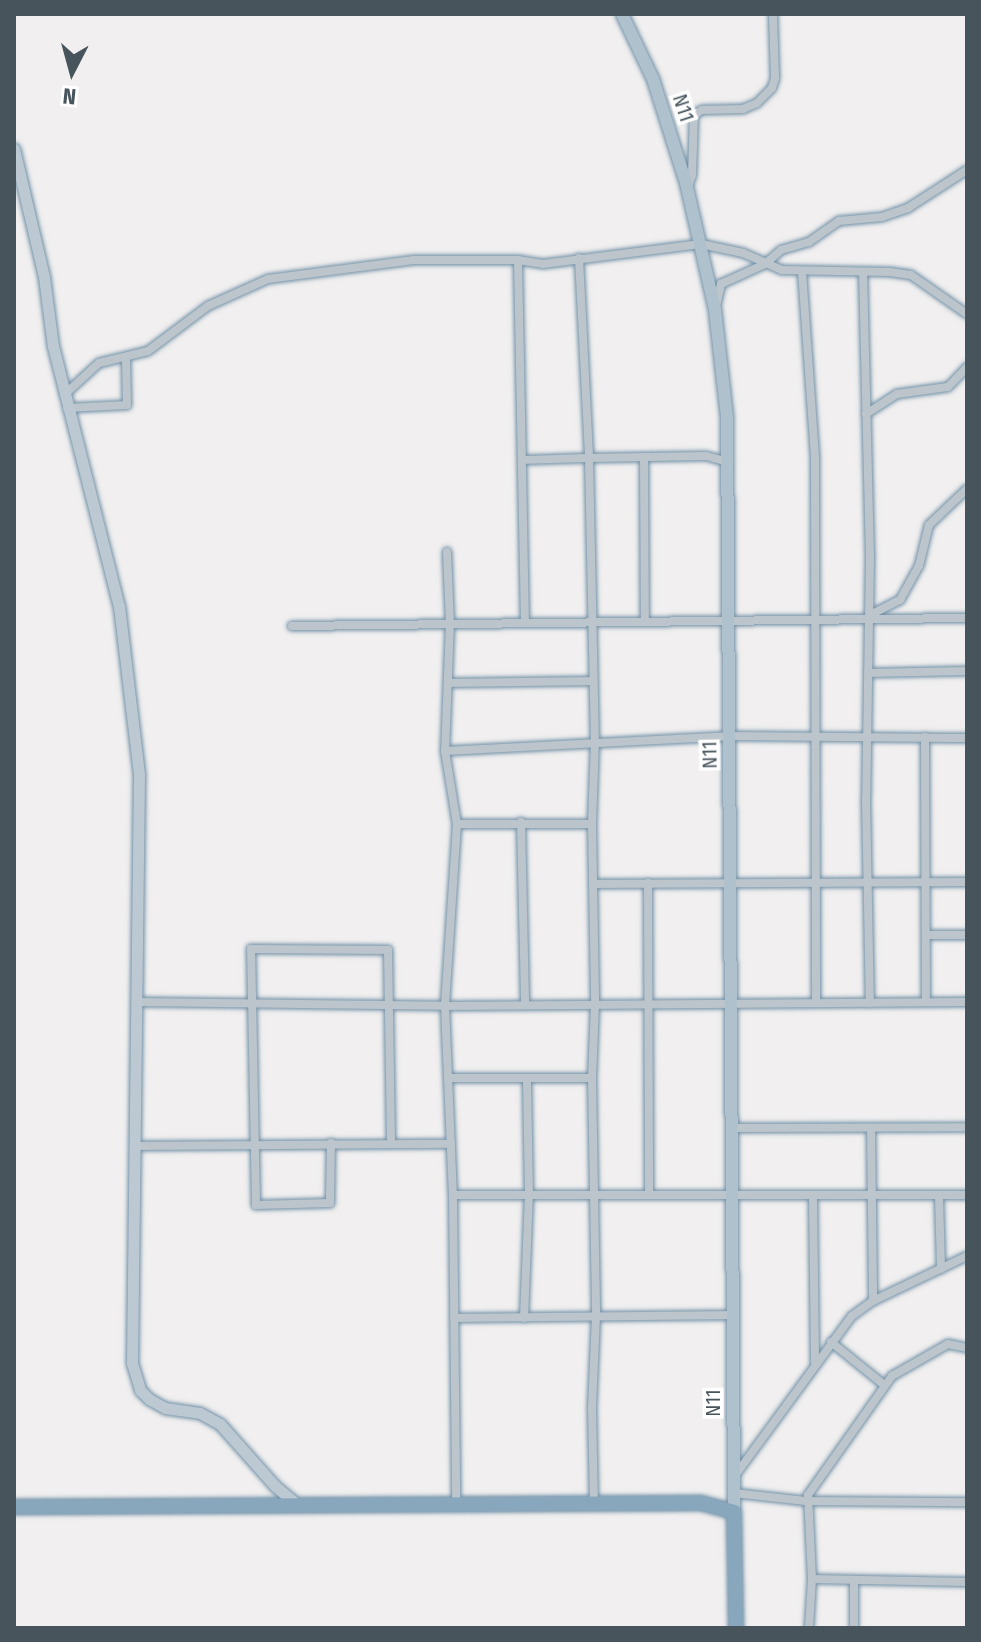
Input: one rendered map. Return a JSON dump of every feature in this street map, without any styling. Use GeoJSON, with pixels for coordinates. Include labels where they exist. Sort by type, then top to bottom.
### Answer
{"type":"FeatureCollection","features":[{"type":"Feature","properties":{"kind":"highway"},"geometry":{"type":"LineString","coordinates":[[14,1507],[701,1503],[734,1512],[736,1628]]}},
{"type":"Feature","properties":{"kind":"main road","name":"N11"},"geometry":{"type":"LineString","coordinates":[[622,14],[653,79],[701,244],[722,357],[729,462],[734,1512]]}},
{"type":"Feature","properties":{"kind":"street"},"geometry":{"type":"LineString","coordinates":[[686,194],[692,175],[694,115],[702,110],[743,109],[757,103],[772,88],[775,78],[773,14]]}},
{"type":"Feature","properties":{"kind":"street"},"geometry":{"type":"LineString","coordinates":[[14,149],[44,277],[53,346],[119,606],[127,657],[141,813],[131,1352],[140,1390],[165,1408],[200,1413],[220,1424],[275,1486],[299,1505]]}},
{"type":"Feature","properties":{"kind":"street"},"geometry":{"type":"LineString","coordinates":[[715,310],[721,284],[765,264],[781,250],[809,242],[839,221],[882,217],[908,208],[967,170]]}},
{"type":"Feature","properties":{"kind":"street"},"geometry":{"type":"LineString","coordinates":[[64,395],[99,363],[148,351],[208,306],[268,279],[414,260],[518,260],[543,264],[701,244],[743,253],[782,270],[911,275],[967,314]]}},
{"type":"Feature","properties":{"kind":"street"},"geometry":{"type":"LineString","coordinates":[[579,258],[589,458],[595,742],[592,824],[596,1316],[592,1409],[594,1504]]}},
{"type":"Feature","properties":{"kind":"street"},"geometry":{"type":"LineString","coordinates":[[518,260],[525,623]]}},
{"type":"Feature","properties":{"kind":"street"},"geometry":{"type":"LineString","coordinates":[[802,271],[815,459],[816,1003]]}},
{"type":"Feature","properties":{"kind":"street"},"geometry":{"type":"LineString","coordinates":[[863,272],[870,618],[866,736],[870,1003]]}},
{"type":"Feature","properties":{"kind":"street"},"geometry":{"type":"LineString","coordinates":[[67,408],[127,405],[126,357]]}},
{"type":"Feature","properties":{"kind":"street"},"geometry":{"type":"LineString","coordinates":[[866,414],[897,394],[948,387],[967,367]]}},
{"type":"Feature","properties":{"kind":"street"},"geometry":{"type":"LineString","coordinates":[[524,460],[706,456],[729,462]]}},
{"type":"Feature","properties":{"kind":"street"},"geometry":{"type":"LineString","coordinates":[[644,457],[645,621]]}},
{"type":"Feature","properties":{"kind":"street"},"geometry":{"type":"LineString","coordinates":[[870,618],[900,600],[919,566],[929,525],[967,489]]}},
{"type":"Feature","properties":{"kind":"street"},"geometry":{"type":"LineString","coordinates":[[447,552],[450,623],[445,751],[457,824],[445,1006],[453,1195],[456,1505]]}},
{"type":"Feature","properties":{"kind":"street"},"geometry":{"type":"LineString","coordinates":[[292,626],[592,623],[729,618],[967,618]]}},
{"type":"Feature","properties":{"kind":"street"},"geometry":{"type":"LineString","coordinates":[[868,673],[967,671]]}},
{"type":"Feature","properties":{"kind":"street"},"geometry":{"type":"LineString","coordinates":[[449,683],[593,681]]}},
{"type":"Feature","properties":{"kind":"street"},"geometry":{"type":"LineString","coordinates":[[445,751],[729,736],[967,738]]}},
{"type":"Feature","properties":{"kind":"street"},"geometry":{"type":"LineString","coordinates":[[925,737],[926,1002]]}},
{"type":"Feature","properties":{"kind":"street"},"geometry":{"type":"LineString","coordinates":[[521,822],[525,1005]]}},
{"type":"Feature","properties":{"kind":"street"},"geometry":{"type":"LineString","coordinates":[[457,824],[592,824]]}},
{"type":"Feature","properties":{"kind":"street"},"geometry":{"type":"LineString","coordinates":[[593,884],[967,882]]}},
{"type":"Feature","properties":{"kind":"street"},"geometry":{"type":"LineString","coordinates":[[648,883],[649,1195]]}},
{"type":"Feature","properties":{"kind":"street"},"geometry":{"type":"LineString","coordinates":[[926,935],[967,935]]}},
{"type":"Feature","properties":{"kind":"street"},"geometry":{"type":"LineString","coordinates":[[331,1143],[330,1203],[256,1205],[251,949],[388,950],[391,1144]]}},
{"type":"Feature","properties":{"kind":"street"},"geometry":{"type":"LineString","coordinates":[[137,1002],[389,1006],[967,1002]]}},
{"type":"Feature","properties":{"kind":"street"},"geometry":{"type":"LineString","coordinates":[[449,1078],[592,1078]]}},
{"type":"Feature","properties":{"kind":"street"},"geometry":{"type":"LineString","coordinates":[[524,1318],[529,1195],[527,1078]]}},
{"type":"Feature","properties":{"kind":"street"},"geometry":{"type":"LineString","coordinates":[[732,1128],[967,1127]]}},
{"type":"Feature","properties":{"kind":"street"},"geometry":{"type":"LineString","coordinates":[[871,1128],[873,1301]]}},
{"type":"Feature","properties":{"kind":"street"},"geometry":{"type":"LineString","coordinates":[[135,1146],[451,1144]]}},
{"type":"Feature","properties":{"kind":"street"},"geometry":{"type":"LineString","coordinates":[[453,1195],[967,1195]]}},
{"type":"Feature","properties":{"kind":"street"},"geometry":{"type":"LineString","coordinates":[[813,1196],[815,1363]]}},
{"type":"Feature","properties":{"kind":"street"},"geometry":{"type":"LineString","coordinates":[[939,1196],[941,1269]]}},
{"type":"Feature","properties":{"kind":"street"},"geometry":{"type":"LineString","coordinates":[[733,1477],[852,1316],[873,1301],[967,1256]]}},
{"type":"Feature","properties":{"kind":"street"},"geometry":{"type":"LineString","coordinates":[[454,1318],[733,1315]]}},
{"type":"Feature","properties":{"kind":"street"},"geometry":{"type":"LineString","coordinates":[[831,1342],[883,1384]]}},
{"type":"Feature","properties":{"kind":"street"},"geometry":{"type":"LineString","coordinates":[[809,1628],[812,1579],[806,1501],[883,1384],[898,1371],[948,1344],[967,1348]]}},
{"type":"Feature","properties":{"kind":"street"},"geometry":{"type":"LineString","coordinates":[[734,1493],[806,1501],[967,1502]]}},
{"type":"Feature","properties":{"kind":"street"},"geometry":{"type":"LineString","coordinates":[[812,1579],[967,1582]]}},
{"type":"Feature","properties":{"kind":"street"},"geometry":{"type":"LineString","coordinates":[[854,1580],[854,1628]]}}]}
